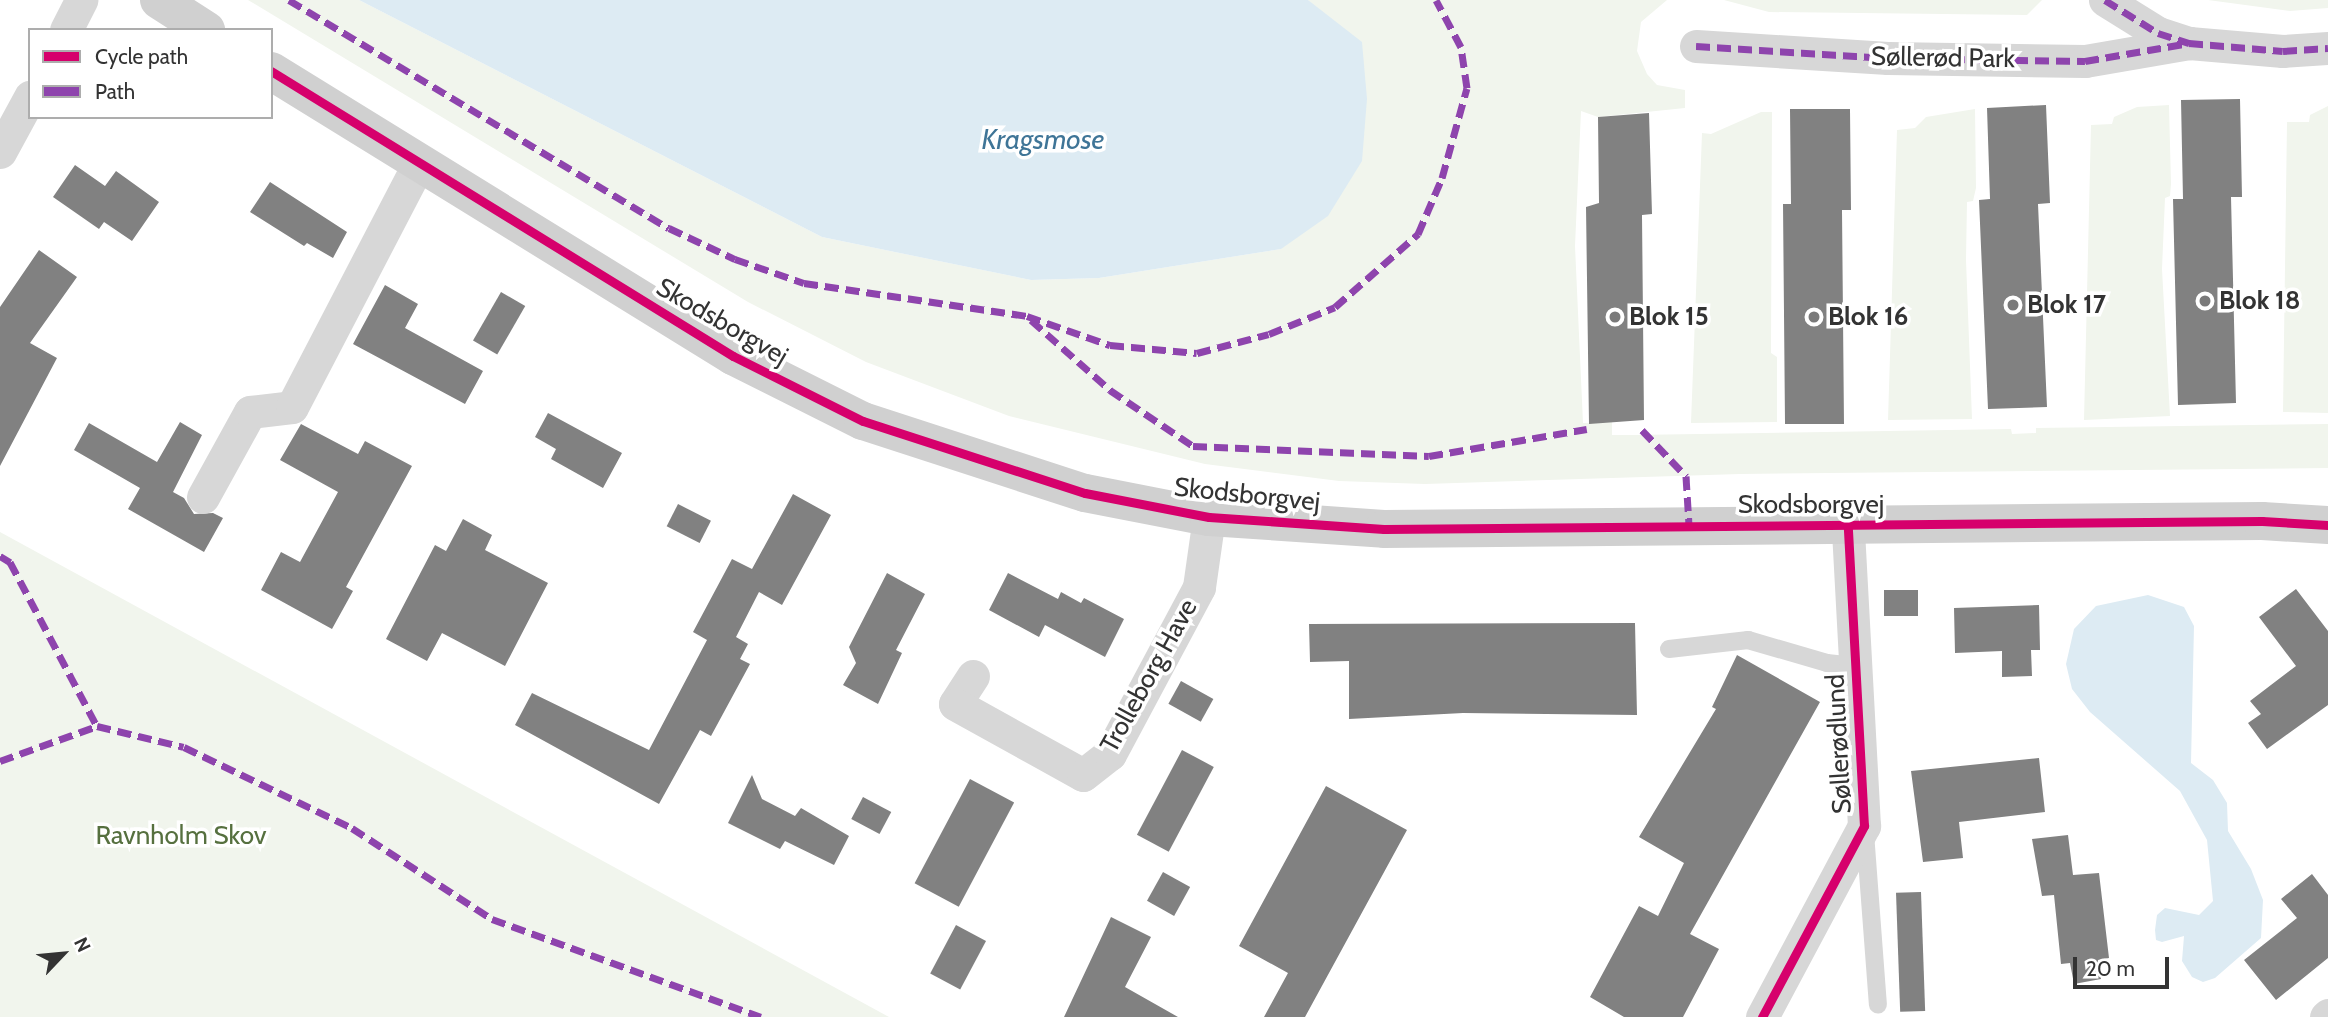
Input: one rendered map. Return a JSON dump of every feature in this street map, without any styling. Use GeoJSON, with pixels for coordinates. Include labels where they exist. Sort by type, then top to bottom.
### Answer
{"type":"FeatureCollection","features":[{"type":"Feature","properties":{"kind":"street"},"geometry":{"type":"LineString","coordinates":[[67,28],[82,0]]}},
{"type":"Feature","properties":{"kind":"street"},"geometry":{"type":"LineString","coordinates":[[159,0],[203,28]]}},
{"type":"Feature","properties":{"kind":"street","name":"Søllerød Park"},"geometry":{"type":"LineString","coordinates":[[2105,0],[2158,33],[2189,43],[2283,51],[2328,48]]}},
{"type":"Feature","properties":{"kind":"street","name":"Søllerød Park"},"geometry":{"type":"LineString","coordinates":[[1696,46],[1888,58],[2085,61],[2189,43]]}},
{"type":"Feature","properties":{"kind":"street","name":"Skodsborgvej"},"geometry":{"type":"LineString","coordinates":[[273,72],[733,356],[863,421],[1085,493],[1209,517],[1384,529],[2262,521],[2328,525]]}},
{"type":"Feature","properties":{"kind":"street"},"geometry":{"type":"LineString","coordinates":[[0,152],[28,101]]}},
{"type":"Feature","properties":{"kind":"street"},"geometry":{"type":"LineString","coordinates":[[203,497],[250,412],[292,407],[419,163]]}},
{"type":"Feature","properties":{"kind":"street","name":"Skodsborgvej"},"geometry":{"type":"LineString","coordinates":[[2262,521],[2281,510],[2328,503]]}},
{"type":"Feature","properties":{"kind":"street","name":"Trolleborg Have"},"geometry":{"type":"LineString","coordinates":[[973,676],[955,704],[1083,775],[1110,754],[1199,587],[1209,517]]}},
{"type":"Feature","properties":{"kind":"street","name":"Søllerødlund"},"geometry":{"type":"LineString","coordinates":[[1762,1017],[1864,826],[1848,526]]}},
{"type":"Feature","properties":{"kind":"lane"},"geometry":{"type":"LineString","coordinates":[[1669,649],[1748,640],[1827,663],[1856,666]]}},
{"type":"Feature","properties":{"kind":"lane"},"geometry":{"type":"LineString","coordinates":[[1864,826],[1878,1006]]}},
{"type":"Feature","properties":{"kind":"green space"},"geometry":{"type":"Polygon","coordinates":[[[248,0],[359,0],[822,237],[1031,280],[1099,278],[1281,249],[1314,6],[1308,0],[1667,0],[1641,22],[1637,51],[1647,74],[1657,85],[1685,90],[1685,108],[1598,117],[1581,111],[1575,246],[1583,423],[1612,422],[1612,435],[2011,429],[2012,434],[2036,433],[2036,428],[2328,424],[2328,468],[1740,474],[1425,484],[1339,481],[1205,464],[1009,416],[866,362],[748,302],[248,0]]]}},
{"type":"Feature","properties":{"kind":"green space"},"geometry":{"type":"Polygon","coordinates":[[[1724,0],[2042,0],[2027,15],[1769,12],[1724,0]]]}},
{"type":"Feature","properties":{"kind":"green space"},"geometry":{"type":"Polygon","coordinates":[[[2208,0],[2328,0],[2328,8],[2290,11],[2208,0]]]}},
{"type":"Feature","properties":{"kind":"green space"},"geometry":{"type":"Polygon","coordinates":[[[2169,105],[2171,184],[2170,196],[2165,198],[2162,269],[2170,416],[2084,420],[2091,125],[2112,124],[2114,117],[2137,107],[2169,105]]]}},
{"type":"Feature","properties":{"kind":"green space"},"geometry":{"type":"Polygon","coordinates":[[[2328,106],[2328,413],[2283,412],[2287,122],[2309,122],[2310,115],[2328,106]]]}},
{"type":"Feature","properties":{"kind":"green space"},"geometry":{"type":"Polygon","coordinates":[[[1975,109],[1976,188],[1973,201],[1967,202],[1966,260],[1972,419],[1888,420],[1897,130],[1915,128],[1926,117],[1975,109]]]}},
{"type":"Feature","properties":{"kind":"green space"},"geometry":{"type":"Polygon","coordinates":[[[1761,112],[1772,112],[1771,353],[1777,357],[1777,422],[1691,423],[1702,133],[1711,134],[1761,112]]]}},
{"type":"Feature","properties":{"kind":"green space","name":"Ravnholm Skov"},"geometry":{"type":"Polygon","coordinates":[[[0,532],[889,1017],[0,1017],[0,532]]]}},
{"type":"Feature","properties":{"kind":"water","name":"Kragsmose"},"geometry":{"type":"Polygon","coordinates":[[[359,0],[1308,0],[1362,42],[1367,99],[1362,161],[1328,216],[1281,249],[1099,278],[1031,280],[822,237],[359,0]]]}},
{"type":"Feature","properties":{"kind":"water"},"geometry":{"type":"Polygon","coordinates":[[[2148,595],[2184,607],[2194,626],[2191,763],[2213,780],[2227,803],[2228,831],[2251,869],[2263,900],[2261,938],[2215,978],[2203,982],[2192,977],[2182,961],[2184,936],[2162,942],[2156,940],[2155,930],[2157,915],[2165,908],[2199,915],[2213,901],[2207,840],[2180,791],[2090,712],[2072,689],[2066,664],[2074,629],[2096,606],[2148,595]]]}},
{"type":"Feature","properties":{"kind":"building","name":"Blok 18"},"geometry":{"type":"Polygon","coordinates":[[[2240,99],[2242,197],[2231,197],[2236,403],[2178,405],[2173,199],[2183,199],[2181,100],[2240,99]]]}},
{"type":"Feature","properties":{"kind":"building","name":"Blok 17"},"geometry":{"type":"Polygon","coordinates":[[[2046,105],[2050,203],[2038,204],[2047,407],[1988,409],[1979,200],[1990,199],[1987,108],[2046,105]]]}},
{"type":"Feature","properties":{"kind":"building","name":"Blok 16"},"geometry":{"type":"Polygon","coordinates":[[[1790,109],[1850,109],[1851,210],[1842,210],[1844,424],[1785,424],[1783,204],[1791,204],[1790,109]]]}},
{"type":"Feature","properties":{"kind":"building","name":"Blok 15"},"geometry":{"type":"Polygon","coordinates":[[[1649,113],[1652,214],[1642,215],[1644,420],[1589,424],[1586,207],[1599,203],[1598,117],[1649,113]]]}},
{"type":"Feature","properties":{"kind":"building"},"geometry":{"type":"Polygon","coordinates":[[[75,165],[105,186],[116,171],[159,202],[132,241],[104,222],[99,229],[53,197],[75,165]]]}},
{"type":"Feature","properties":{"kind":"building"},"geometry":{"type":"Polygon","coordinates":[[[270,182],[347,232],[333,258],[307,243],[304,246],[250,212],[270,182]]]}},
{"type":"Feature","properties":{"kind":"building"},"geometry":{"type":"Polygon","coordinates":[[[39,250],[77,277],[30,343],[57,358],[0,466],[0,307],[39,250]]]}},
{"type":"Feature","properties":{"kind":"building"},"geometry":{"type":"Polygon","coordinates":[[[385,285],[418,304],[405,328],[483,371],[465,404],[353,344],[385,285]]]}},
{"type":"Feature","properties":{"kind":"building"},"geometry":{"type":"Polygon","coordinates":[[[501,292],[525,306],[497,354],[473,340],[501,292]]]}},
{"type":"Feature","properties":{"kind":"building"},"geometry":{"type":"Polygon","coordinates":[[[548,413],[622,453],[603,488],[551,459],[556,449],[535,437],[548,413]]]}},
{"type":"Feature","properties":{"kind":"building"},"geometry":{"type":"Polygon","coordinates":[[[180,422],[202,435],[173,492],[184,498],[194,514],[213,513],[223,518],[204,552],[128,509],[140,488],[74,450],[89,423],[157,462],[180,422]]]}},
{"type":"Feature","properties":{"kind":"building"},"geometry":{"type":"Polygon","coordinates":[[[301,424],[358,454],[365,441],[412,466],[346,587],[353,591],[332,629],[261,590],[281,552],[300,562],[338,492],[280,460],[301,424]]]}},
{"type":"Feature","properties":{"kind":"building"},"geometry":{"type":"Polygon","coordinates":[[[793,494],[831,515],[782,605],[759,592],[736,637],[748,644],[740,659],[750,664],[711,736],[700,730],[659,804],[515,725],[532,693],[649,750],[707,640],[693,632],[732,559],[752,569],[793,494]]]}},
{"type":"Feature","properties":{"kind":"building"},"geometry":{"type":"Polygon","coordinates":[[[678,504],[711,521],[700,543],[667,526],[678,504]]]}},
{"type":"Feature","properties":{"kind":"building"},"geometry":{"type":"Polygon","coordinates":[[[463,519],[492,535],[485,550],[548,583],[505,666],[442,633],[427,661],[386,639],[435,545],[446,551],[463,519]]]}},
{"type":"Feature","properties":{"kind":"building"},"geometry":{"type":"Polygon","coordinates":[[[887,573],[925,594],[896,650],[902,653],[878,704],[843,685],[856,663],[849,647],[887,573]]]}},
{"type":"Feature","properties":{"kind":"building"},"geometry":{"type":"Polygon","coordinates":[[[1008,573],[1058,599],[1061,592],[1081,603],[1084,598],[1124,619],[1105,657],[1045,625],[1039,637],[989,610],[1008,573]]]}},
{"type":"Feature","properties":{"kind":"building"},"geometry":{"type":"Polygon","coordinates":[[[2296,589],[2328,631],[2328,705],[2267,749],[2248,723],[2261,714],[2250,701],[2296,666],[2259,617],[2296,589]]]}},
{"type":"Feature","properties":{"kind":"building"},"geometry":{"type":"Polygon","coordinates":[[[1884,590],[1918,590],[1918,616],[1884,616],[1884,590]]]}},
{"type":"Feature","properties":{"kind":"building"},"geometry":{"type":"Polygon","coordinates":[[[2039,605],[2040,650],[2031,650],[2032,676],[2002,677],[2002,651],[1955,653],[1954,608],[2039,605]]]}},
{"type":"Feature","properties":{"kind":"building"},"geometry":{"type":"Polygon","coordinates":[[[1635,623],[1637,715],[1463,713],[1349,719],[1349,661],[1310,662],[1309,624],[1635,623]]]}},
{"type":"Feature","properties":{"kind":"building"},"geometry":{"type":"Polygon","coordinates":[[[1737,655],[1820,702],[1690,934],[1719,949],[1683,1017],[1624,1017],[1590,997],[1639,906],[1658,916],[1684,863],[1639,837],[1716,709],[1712,707],[1737,655]]]}},
{"type":"Feature","properties":{"kind":"building"},"geometry":{"type":"Polygon","coordinates":[[[1181,681],[1213,699],[1201,722],[1168,704],[1181,681]]]}},
{"type":"Feature","properties":{"kind":"building"},"geometry":{"type":"Polygon","coordinates":[[[1182,750],[1214,767],[1169,852],[1137,835],[1182,750]]]}},
{"type":"Feature","properties":{"kind":"building"},"geometry":{"type":"Polygon","coordinates":[[[2039,758],[2045,812],[1959,822],[1963,858],[1923,862],[1911,771],[2039,758]]]}},
{"type":"Feature","properties":{"kind":"building"},"geometry":{"type":"Polygon","coordinates":[[[752,775],[762,799],[795,816],[801,808],[849,836],[834,865],[785,841],[780,849],[728,823],[752,775]]]}},
{"type":"Feature","properties":{"kind":"building"},"geometry":{"type":"Polygon","coordinates":[[[970,779],[1014,802],[959,907],[915,883],[970,779]]]}},
{"type":"Feature","properties":{"kind":"building"},"geometry":{"type":"Polygon","coordinates":[[[1326,786],[1407,830],[1305,1017],[1264,1017],[1288,973],[1239,946],[1326,786]]]}},
{"type":"Feature","properties":{"kind":"building"},"geometry":{"type":"Polygon","coordinates":[[[863,797],[891,812],[880,834],[851,819],[863,797]]]}},
{"type":"Feature","properties":{"kind":"building"},"geometry":{"type":"Polygon","coordinates":[[[2068,835],[2073,875],[2099,873],[2109,958],[2098,960],[2101,979],[2074,984],[2070,963],[2061,964],[2054,895],[2042,896],[2032,839],[2068,835]]]}},
{"type":"Feature","properties":{"kind":"building"},"geometry":{"type":"Polygon","coordinates":[[[1163,872],[1190,887],[1174,916],[1147,901],[1163,872]]]}},
{"type":"Feature","properties":{"kind":"building"},"geometry":{"type":"Polygon","coordinates":[[[2312,874],[2328,895],[2328,958],[2276,1000],[2244,960],[2297,918],[2281,899],[2312,874]]]}},
{"type":"Feature","properties":{"kind":"building"},"geometry":{"type":"Polygon","coordinates":[[[1921,892],[1925,1011],[1900,1012],[1896,893],[1921,892]]]}},
{"type":"Feature","properties":{"kind":"building"},"geometry":{"type":"Polygon","coordinates":[[[1111,917],[1151,937],[1125,987],[1178,1017],[1064,1017],[1111,917]]]}},
{"type":"Feature","properties":{"kind":"building"},"geometry":{"type":"Polygon","coordinates":[[[956,925],[986,941],[960,990],[930,974],[956,925]]]}},
{"type":"Feature","properties":{"kind":"marked path"},"geometry":{"type":"LineString","coordinates":[[289,0],[669,228],[735,259],[804,283],[1027,316],[1110,345],[1197,353],[1269,334],[1335,307],[1418,234],[1442,178],[1467,88],[1461,47],[1436,0]]}},
{"type":"Feature","properties":{"kind":"marked path"},"geometry":{"type":"LineString","coordinates":[[2105,0],[2158,33],[2189,43],[2283,51],[2328,48]]}},
{"type":"Feature","properties":{"kind":"marked path"},"geometry":{"type":"LineString","coordinates":[[1696,46],[1888,58],[2085,61],[2189,43]]}},
{"type":"Feature","properties":{"kind":"marked path"},"geometry":{"type":"LineString","coordinates":[[1031,320],[1110,390],[1193,446],[1429,456],[1587,429]]}},
{"type":"Feature","properties":{"kind":"marked path"},"geometry":{"type":"LineString","coordinates":[[1642,430],[1686,476],[1689,525]]}},
{"type":"Feature","properties":{"kind":"marked path"},"geometry":{"type":"LineString","coordinates":[[0,556],[10,562],[97,726]]}},
{"type":"Feature","properties":{"kind":"marked path"},"geometry":{"type":"LineString","coordinates":[[0,761],[97,726],[184,747],[352,828],[492,919],[761,1017]]}},
{"type":"Feature","properties":{"kind":"cycle path"},"geometry":{"type":"LineString","coordinates":[[273,72],[733,356],[863,421],[1085,493],[1209,517],[1384,529],[2262,521],[2328,525]]}},
{"type":"Feature","properties":{"kind":"cycle path"},"geometry":{"type":"LineString","coordinates":[[1762,1017],[1864,826],[1848,526]]}},
{"type":"Feature","properties":{"kind":"place","name":"Blok 18"},"geometry":{"type":"Point","coordinates":[2205,301]}},
{"type":"Feature","properties":{"kind":"place","name":"Blok 17"},"geometry":{"type":"Point","coordinates":[2013,305]}},
{"type":"Feature","properties":{"kind":"place","name":"Blok 15"},"geometry":{"type":"Point","coordinates":[1615,317]}},
{"type":"Feature","properties":{"kind":"place","name":"Blok 16"},"geometry":{"type":"Point","coordinates":[1814,317]}}]}
